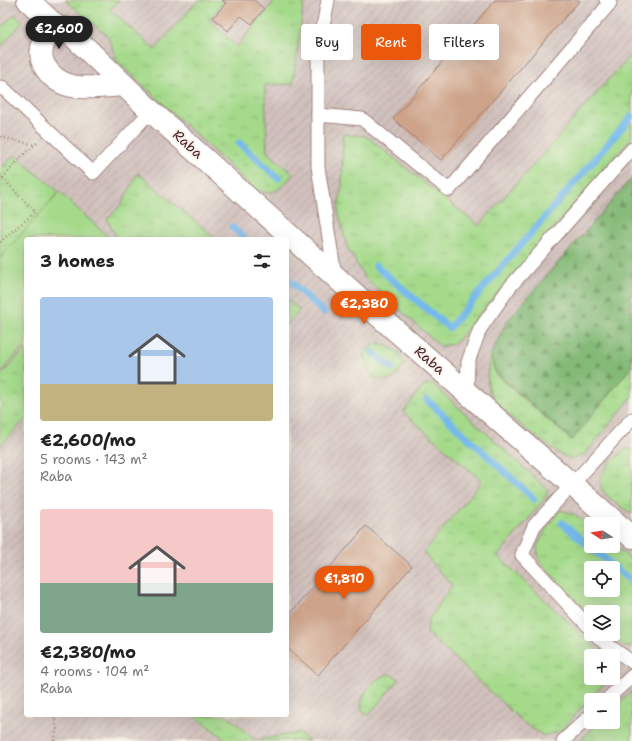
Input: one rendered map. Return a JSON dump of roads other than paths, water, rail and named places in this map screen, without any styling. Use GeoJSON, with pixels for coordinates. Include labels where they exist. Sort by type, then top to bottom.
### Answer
{"type":"FeatureCollection","features":[{"type":"Feature","properties":{"kind":"street","name":"Raba"},"geometry":{"type":"LineString","coordinates":[[28,0],[59,29],[65,28],[122,85],[467,393],[632,537]]}},
{"type":"Feature","properties":{"kind":"street"},"geometry":{"type":"LineString","coordinates":[[59,29],[50,31],[43,42],[42,59],[49,74],[61,84],[70,86],[85,87],[122,85]]}},
{"type":"Feature","properties":{"kind":"lane"},"geometry":{"type":"LineString","coordinates":[[328,0],[318,54],[318,167],[336,276]]}},
{"type":"Feature","properties":{"kind":"lane"},"geometry":{"type":"LineString","coordinates":[[318,115],[362,119],[449,190],[610,3],[606,0]]}},
{"type":"Feature","properties":{"kind":"lane"},"geometry":{"type":"LineString","coordinates":[[0,89],[2,87],[93,173],[151,111]]}},
{"type":"Feature","properties":{"kind":"lane"},"geometry":{"type":"LineString","coordinates":[[467,393],[468,362],[480,329],[509,288],[632,149]]}},
{"type":"Feature","properties":{"kind":"lane"},"geometry":{"type":"LineString","coordinates":[[584,622],[522,555],[534,526],[632,419]]}},
{"type":"Feature","properties":{"kind":"lane"},"geometry":{"type":"LineString","coordinates":[[604,641],[632,662]]}},
{"type":"Feature","properties":{"kind":"lane"},"geometry":{"type":"LineString","coordinates":[[614,693],[632,676]]}},
{"type":"Feature","properties":{"kind":"lane"},"geometry":{"type":"LineString","coordinates":[[563,741],[584,721]]}},
{"type":"Feature","properties":{"kind":"waterway"},"geometry":{"type":"LineString","coordinates":[[376,266],[449,328],[632,116]]}},
{"type":"Feature","properties":{"kind":"waterway"},"geometry":{"type":"LineString","coordinates":[[239,143],[278,178]]}},
{"type":"Feature","properties":{"kind":"waterway"},"geometry":{"type":"LineString","coordinates":[[232,227],[243,237]]}},
{"type":"Feature","properties":{"kind":"waterway"},"geometry":{"type":"LineString","coordinates":[[289,280],[323,312]]}},
{"type":"Feature","properties":{"kind":"waterway"},"geometry":{"type":"LineString","coordinates":[[372,352],[392,368]]}},
{"type":"Feature","properties":{"kind":"waterway"},"geometry":{"type":"LineString","coordinates":[[427,400],[534,499]]}},
{"type":"Feature","properties":{"kind":"waterway"},"geometry":{"type":"LineString","coordinates":[[562,523],[632,582]]}}]}
